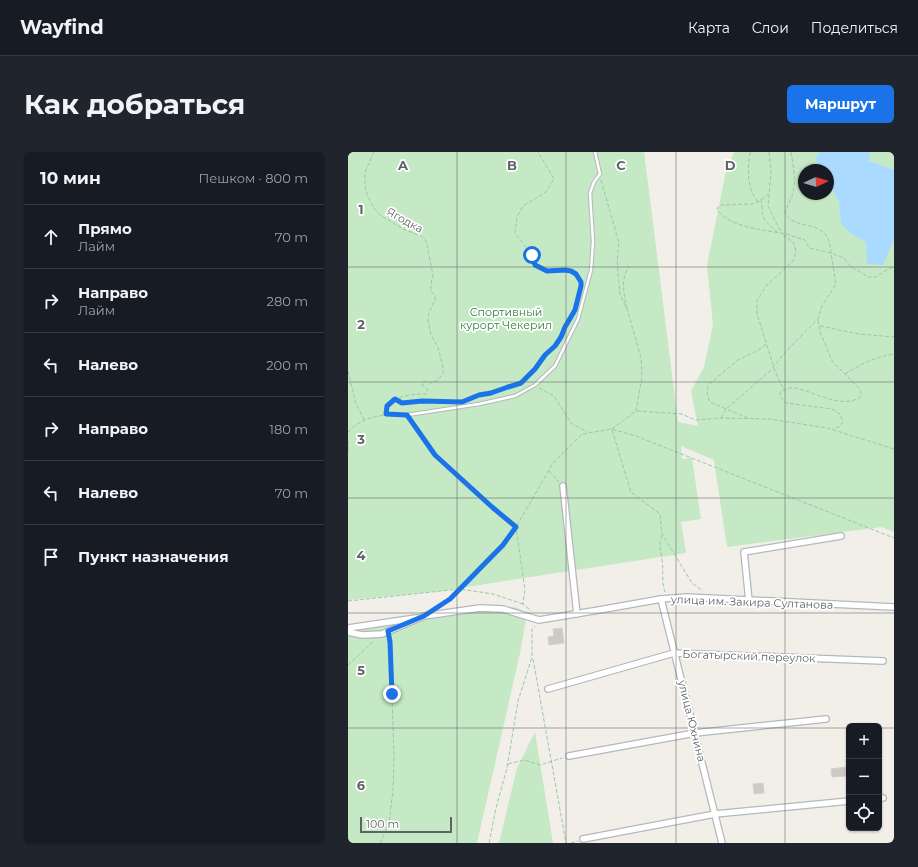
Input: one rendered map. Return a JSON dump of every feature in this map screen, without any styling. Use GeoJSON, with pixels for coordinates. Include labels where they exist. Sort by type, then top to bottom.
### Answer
{"type":"FeatureCollection","features":[{"type":"Feature","properties":{"kind":"street"},"geometry":{"type":"LineString","coordinates":[[563,486],[577,614]]}},
{"type":"Feature","properties":{"kind":"street"},"geometry":{"type":"LineString","coordinates":[[749,601],[744,552],[841,536]]}},
{"type":"Feature","properties":{"kind":"street","name":"улица им. Закира Султанова"},"geometry":{"type":"LineString","coordinates":[[539,620],[661,599],[687,597],[894,607]]}},
{"type":"Feature","properties":{"kind":"street","name":"улица Юхнина"},"geometry":{"type":"LineString","coordinates":[[661,599],[722,843]]}},
{"type":"Feature","properties":{"kind":"street"},"geometry":{"type":"LineString","coordinates":[[348,628],[480,608],[503,610],[539,620]]}},
{"type":"Feature","properties":{"kind":"street"},"geometry":{"type":"LineString","coordinates":[[348,632],[362,635],[382,634],[424,616]]}},
{"type":"Feature","properties":{"kind":"street","name":"Богатырский переулок"},"geometry":{"type":"LineString","coordinates":[[548,689],[674,653],[882,661]]}},
{"type":"Feature","properties":{"kind":"street"},"geometry":{"type":"LineString","coordinates":[[569,756],[695,733],[826,720]]}},
{"type":"Feature","properties":{"kind":"street"},"geometry":{"type":"LineString","coordinates":[[583,839],[714,814],[846,801]]}},
{"type":"Feature","properties":{"kind":"lane"},"geometry":{"type":"LineString","coordinates":[[407,415],[515,396],[535,385],[555,366],[578,319],[591,270],[593,242],[590,193],[594,182],[600,174],[596,152]]}},
{"type":"Feature","properties":{"kind":"path","name":"Ягодка"},"geometry":{"type":"LineString","coordinates":[[374,152],[365,172],[365,186],[368,197],[374,208],[380,215],[403,229],[421,236],[426,241],[433,275],[430,284],[431,291],[435,296],[428,321],[431,336],[438,347],[443,367],[443,373],[438,380],[432,383],[426,381],[422,383],[428,390],[426,394],[412,394],[395,399]]}},
{"type":"Feature","properties":{"kind":"path"},"geometry":{"type":"LineString","coordinates":[[386,414],[387,406],[395,399],[402,403],[422,401],[462,402],[479,395],[491,393],[519,384],[535,369],[561,337],[575,310],[581,282],[576,274],[571,271],[547,271],[535,265],[532,255],[515,234],[517,217],[523,206],[546,192],[554,179],[538,152]]}},
{"type":"Feature","properties":{"kind":"path"},"geometry":{"type":"LineString","coordinates":[[750,152],[748,172],[749,185],[753,196],[758,202]]}},
{"type":"Feature","properties":{"kind":"path"},"geometry":{"type":"LineString","coordinates":[[769,152],[771,173],[768,206],[781,233],[793,242],[796,250],[794,260],[767,285],[757,300],[757,314],[775,371],[784,390]]}},
{"type":"Feature","properties":{"kind":"path"},"geometry":{"type":"LineString","coordinates":[[791,152],[794,171],[794,190],[792,198],[785,211],[786,217],[792,221],[818,229],[826,234],[830,242],[836,284],[822,306],[818,319],[819,326],[832,361],[854,381],[861,392],[860,397],[856,400],[846,402],[794,388],[780,392],[781,398],[786,403],[832,409],[840,414],[843,422],[840,426],[833,429]]}},
{"type":"Feature","properties":{"kind":"path"},"geometry":{"type":"LineString","coordinates":[[600,174],[619,243],[616,262],[620,294],[628,312]]}},
{"type":"Feature","properties":{"kind":"path"},"geometry":{"type":"LineString","coordinates":[[770,193],[758,202],[752,204],[721,205],[717,208],[719,213],[734,223],[750,228],[777,232],[805,240],[809,248],[831,253],[844,258],[851,267],[869,277],[876,277],[894,267]]}},
{"type":"Feature","properties":{"kind":"path"},"geometry":{"type":"LineString","coordinates":[[761,200],[763,219],[777,232]]}},
{"type":"Feature","properties":{"kind":"path"},"geometry":{"type":"LineString","coordinates":[[629,266],[623,280],[623,290],[643,368],[636,411]]}},
{"type":"Feature","properties":{"kind":"path"},"geometry":{"type":"LineString","coordinates":[[721,418],[726,409],[769,372],[787,350],[818,319]]}},
{"type":"Feature","properties":{"kind":"path"},"geometry":{"type":"LineString","coordinates":[[819,326],[859,334],[894,337]]}},
{"type":"Feature","properties":{"kind":"path"},"geometry":{"type":"LineString","coordinates":[[750,419],[710,402],[707,394],[708,385],[738,360],[757,351],[767,344]]}},
{"type":"Feature","properties":{"kind":"path"},"geometry":{"type":"LineString","coordinates":[[845,374],[863,363],[875,358],[894,354]]}},
{"type":"Feature","properties":{"kind":"path"},"geometry":{"type":"LineString","coordinates":[[348,371],[356,404],[364,421]]}},
{"type":"Feature","properties":{"kind":"path"},"geometry":{"type":"LineString","coordinates":[[535,385],[554,396],[571,423],[588,432]]}},
{"type":"Feature","properties":{"kind":"path"},"geometry":{"type":"LineString","coordinates":[[611,430],[636,411],[682,414],[695,420],[721,418],[769,419],[833,429],[894,449]]}},
{"type":"Feature","properties":{"kind":"path"},"geometry":{"type":"LineString","coordinates":[[348,432],[350,429],[364,421],[386,414],[407,415],[435,455],[516,527],[525,590],[523,604]]}},
{"type":"Feature","properties":{"kind":"path"},"geometry":{"type":"LineString","coordinates":[[611,430],[631,492],[660,514],[662,534],[658,546],[662,560],[662,584],[668,598]]}},
{"type":"Feature","properties":{"kind":"path"},"geometry":{"type":"LineString","coordinates":[[437,608],[450,599],[503,545],[516,527],[554,463],[581,435],[588,432],[611,430],[636,436],[894,538]]}},
{"type":"Feature","properties":{"kind":"path"},"geometry":{"type":"LineString","coordinates":[[348,441],[348,451]]}},
{"type":"Feature","properties":{"kind":"path"},"geometry":{"type":"LineString","coordinates":[[549,471],[563,486]]}},
{"type":"Feature","properties":{"kind":"path"},"geometry":{"type":"LineString","coordinates":[[662,534],[692,583],[703,591]]}},
{"type":"Feature","properties":{"kind":"path"},"geometry":{"type":"LineString","coordinates":[[348,601],[460,589],[493,594],[523,604],[539,620],[532,630],[532,657],[566,843]]}},
{"type":"Feature","properties":{"kind":"path"},"geometry":{"type":"LineString","coordinates":[[380,843],[389,824],[393,784],[394,756],[390,642],[388,631]]}},
{"type":"Feature","properties":{"kind":"path"},"geometry":{"type":"LineString","coordinates":[[348,665],[382,634]]}},
{"type":"Feature","properties":{"kind":"path"},"geometry":{"type":"LineString","coordinates":[[489,843],[507,764],[518,701],[532,657]]}},
{"type":"Feature","properties":{"kind":"path"},"geometry":{"type":"LineString","coordinates":[[507,764],[524,760],[540,765],[569,756]]}},
{"type":"Feature","properties":{"kind":"green space","name":"Спортивный курорт Чекерил"},"geometry":{"type":"Polygon","coordinates":[[[348,152],[644,152],[678,422],[698,426],[691,391],[704,367],[713,325],[707,265],[726,171],[734,152],[894,152],[894,532],[881,527],[727,547],[714,460],[681,446],[682,459],[692,458],[701,519],[681,522],[686,553],[441,591],[348,600],[348,152]]]}},
{"type":"Feature","properties":{"kind":"green space"},"geometry":{"type":"Polygon","coordinates":[[[515,607],[527,613],[520,653],[477,843],[348,843],[348,630],[515,607]]]}},
{"type":"Feature","properties":{"kind":"green space"},"geometry":{"type":"Polygon","coordinates":[[[535,732],[553,843],[499,843],[517,768],[535,732]]]}},
{"type":"Feature","properties":{"kind":"water"},"geometry":{"type":"Polygon","coordinates":[[[820,152],[870,152],[869,161],[894,170],[894,239],[883,265],[867,264],[866,242],[850,233],[841,224],[839,202],[834,193],[834,164],[818,164],[815,159],[820,152]]]}},
{"type":"Feature","properties":{"kind":"building"},"geometry":{"type":"Polygon","coordinates":[[[562,628],[564,643],[549,645],[548,637],[554,636],[553,629],[562,628]]]}},
{"type":"Feature","properties":{"kind":"building"},"geometry":{"type":"Polygon","coordinates":[[[846,767],[846,776],[832,777],[831,769],[846,767]]]}},
{"type":"Feature","properties":{"kind":"building"},"geometry":{"type":"Polygon","coordinates":[[[763,783],[764,793],[754,794],[753,784],[763,783]]]}},
{"type":"Feature","properties":{"kind":"route"},"geometry":{"type":"LineString","coordinates":[[392,694],[390,642],[388,631],[424,616],[450,599],[503,545],[516,527],[435,455],[407,415],[386,414],[387,406],[395,399],[402,403],[422,401],[462,402],[479,395],[491,393],[519,384],[535,369],[561,337],[575,310],[581,282],[576,274],[571,271],[547,271],[535,265],[532,255]]}}]}
